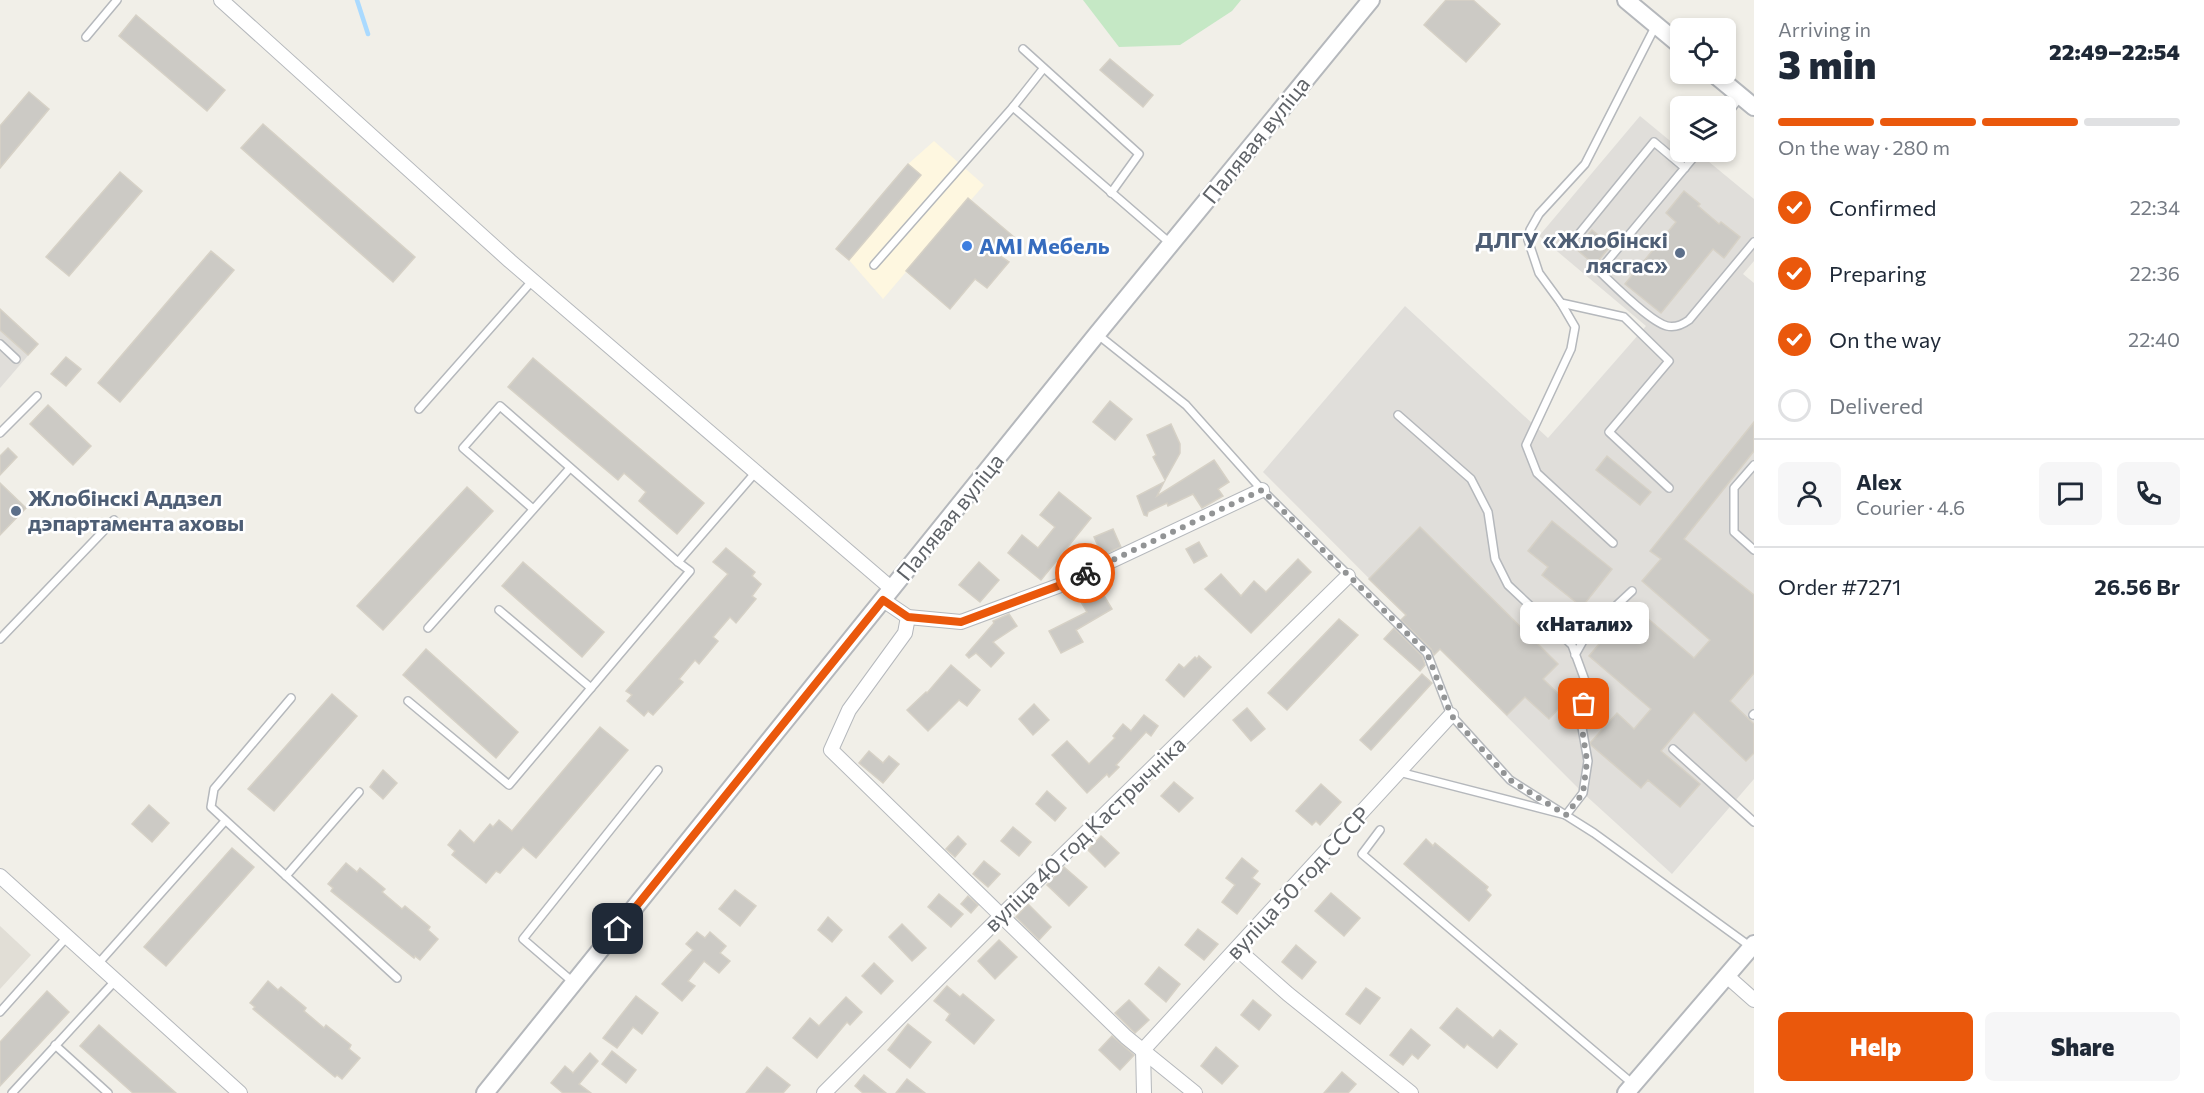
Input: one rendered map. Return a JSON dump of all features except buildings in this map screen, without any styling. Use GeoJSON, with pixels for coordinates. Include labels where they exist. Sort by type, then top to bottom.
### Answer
{"type":"FeatureCollection","features":[{"type":"Feature","properties":{"kind":"street"},"geometry":{"type":"LineString","coordinates":[[220,0],[533,280],[755,473],[908,617],[961,622],[1058,586],[1262,490]]}},
{"type":"Feature","properties":{"kind":"street","name":"Палявая вуліца"},"geometry":{"type":"LineString","coordinates":[[485,1093],[1097,334],[1371,0]]}},
{"type":"Feature","properties":{"kind":"street"},"geometry":{"type":"LineString","coordinates":[[1626,0],[1670,37]]}},
{"type":"Feature","properties":{"kind":"street"},"geometry":{"type":"LineString","coordinates":[[1726,84],[1754,107]]}},
{"type":"Feature","properties":{"kind":"street","name":"вуліца 40 год Кастрычніка"},"geometry":{"type":"LineString","coordinates":[[824,1093],[1348,576]]}},
{"type":"Feature","properties":{"kind":"street"},"geometry":{"type":"LineString","coordinates":[[908,617],[905,633],[849,710],[831,750],[1126,1037],[1195,1093]]}},
{"type":"Feature","properties":{"kind":"street","name":"вуліца 50 год СССР"},"geometry":{"type":"LineString","coordinates":[[1143,1050],[1451,715]]}},
{"type":"Feature","properties":{"kind":"street"},"geometry":{"type":"LineString","coordinates":[[0,876],[240,1093]]}},
{"type":"Feature","properties":{"kind":"street"},"geometry":{"type":"LineString","coordinates":[[1630,1088],[1753,946]]}},
{"type":"Feature","properties":{"kind":"street"},"geometry":{"type":"LineString","coordinates":[[1237,949],[1288,994],[1411,1093]]}},
{"type":"Feature","properties":{"kind":"street"},"geometry":{"type":"LineString","coordinates":[[1728,977],[1754,1000]]}},
{"type":"Feature","properties":{"kind":"street"},"geometry":{"type":"LineString","coordinates":[[1143,1050],[1144,1093]]}},
{"type":"Feature","properties":{"kind":"lane"},"geometry":{"type":"LineString","coordinates":[[86,37],[117,0]]}},
{"type":"Feature","properties":{"kind":"lane"},"geometry":{"type":"LineString","coordinates":[[1613,543],[1537,473],[1526,445],[1571,349],[1575,327],[1539,273],[1528,240],[1530,230],[1539,214],[1586,164],[1656,26]]}},
{"type":"Feature","properties":{"kind":"lane"},"geometry":{"type":"LineString","coordinates":[[1023,49],[1139,154],[1111,193]]}},
{"type":"Feature","properties":{"kind":"lane"},"geometry":{"type":"LineString","coordinates":[[874,265],[1043,69]]}},
{"type":"Feature","properties":{"kind":"lane"},"geometry":{"type":"LineString","coordinates":[[1736,103],[1741,96]]}},
{"type":"Feature","properties":{"kind":"lane"},"geometry":{"type":"LineString","coordinates":[[1012,107],[1171,244]]}},
{"type":"Feature","properties":{"kind":"lane"},"geometry":{"type":"LineString","coordinates":[[1579,234],[1654,142],[1685,168]]}},
{"type":"Feature","properties":{"kind":"lane"},"geometry":{"type":"LineString","coordinates":[[1690,162],[1599,271],[1654,320],[1667,326],[1681,326],[1689,320],[1754,242]]}},
{"type":"Feature","properties":{"kind":"lane"},"geometry":{"type":"LineString","coordinates":[[419,409],[533,280]]}},
{"type":"Feature","properties":{"kind":"lane"},"geometry":{"type":"LineString","coordinates":[[1561,303],[1624,316],[1668,361],[1609,432],[1669,488]]}},
{"type":"Feature","properties":{"kind":"lane"},"geometry":{"type":"LineString","coordinates":[[1097,334],[1186,405],[1262,490],[1427,653],[1451,715],[1510,780],[1594,833],[1753,946]]}},
{"type":"Feature","properties":{"kind":"lane"},"geometry":{"type":"LineString","coordinates":[[0,344],[16,359]]}},
{"type":"Feature","properties":{"kind":"lane"},"geometry":{"type":"LineString","coordinates":[[0,433],[37,396]]}},
{"type":"Feature","properties":{"kind":"lane"},"geometry":{"type":"LineString","coordinates":[[408,701],[509,785],[690,571],[500,406],[463,448],[533,509]]}},
{"type":"Feature","properties":{"kind":"lane"},"geometry":{"type":"LineString","coordinates":[[1398,415],[1471,479],[1488,512],[1495,559],[1508,585],[1572,645],[1587,686],[1581,722],[1587,761],[1583,793],[1566,815]]}},
{"type":"Feature","properties":{"kind":"lane"},"geometry":{"type":"LineString","coordinates":[[1754,465],[1734,488],[1734,532],[1754,550]]}},
{"type":"Feature","properties":{"kind":"lane"},"geometry":{"type":"LineString","coordinates":[[428,628],[570,468]]}},
{"type":"Feature","properties":{"kind":"lane"},"geometry":{"type":"LineString","coordinates":[[678,562],[755,473]]}},
{"type":"Feature","properties":{"kind":"lane"},"geometry":{"type":"LineString","coordinates":[[0,639],[114,520]]}},
{"type":"Feature","properties":{"kind":"lane"},"geometry":{"type":"LineString","coordinates":[[1575,655],[1588,632],[1632,591]]}},
{"type":"Feature","properties":{"kind":"lane"},"geometry":{"type":"LineString","coordinates":[[499,610],[591,688]]}},
{"type":"Feature","properties":{"kind":"lane"},"geometry":{"type":"LineString","coordinates":[[291,698],[214,789],[211,807],[397,978]]}},
{"type":"Feature","properties":{"kind":"lane"},"geometry":{"type":"LineString","coordinates":[[1673,749],[1754,822]]}},
{"type":"Feature","properties":{"kind":"lane"},"geometry":{"type":"LineString","coordinates":[[574,983],[524,939],[658,770]]}},
{"type":"Feature","properties":{"kind":"lane"},"geometry":{"type":"LineString","coordinates":[[1399,772],[1566,815]]}},
{"type":"Feature","properties":{"kind":"lane"},"geometry":{"type":"LineString","coordinates":[[286,876],[359,792]]}},
{"type":"Feature","properties":{"kind":"lane"},"geometry":{"type":"LineString","coordinates":[[97,965],[225,821]]}},
{"type":"Feature","properties":{"kind":"lane"},"geometry":{"type":"LineString","coordinates":[[1380,830],[1362,854],[1630,1088]]}},
{"type":"Feature","properties":{"kind":"lane"},"geometry":{"type":"LineString","coordinates":[[0,1012],[67,937]]}},
{"type":"Feature","properties":{"kind":"lane"},"geometry":{"type":"LineString","coordinates":[[12,1093],[115,981]]}},
{"type":"Feature","properties":{"kind":"lane"},"geometry":{"type":"LineString","coordinates":[[55,1045],[108,1093]]}},
{"type":"Feature","properties":{"kind":"shaded area"},"geometry":{"type":"Polygon","coordinates":[[[1640,116],[1670,141],[1670,162],[1709,162],[1754,199],[1754,261],[1743,274],[1754,283],[1754,779],[1672,874],[1583,793],[1263,472],[1405,306],[1548,438],[1646,326],[1539,236],[1640,116]]]}},
{"type":"Feature","properties":{"kind":"shaded area"},"geometry":{"type":"Polygon","coordinates":[[[934,141],[984,185],[971,200],[1014,237],[1000,254],[1009,262],[987,288],[975,279],[950,309],[906,272],[883,299],[849,260],[836,249],[908,164],[934,141]]]}},
{"type":"Feature","properties":{"kind":"shaded area"},"geometry":{"type":"Polygon","coordinates":[[[0,309],[38,344],[0,388],[0,309]]]}},
{"type":"Feature","properties":{"kind":"shaded area"},"geometry":{"type":"Polygon","coordinates":[[[0,926],[31,955],[0,989],[0,926]]]}},
{"type":"Feature","properties":{"kind":"green space"},"geometry":{"type":"Polygon","coordinates":[[[1083,0],[1241,0],[1232,11],[1180,45],[1119,47],[1083,0]]]}},
{"type":"Feature","properties":{"kind":"waterway"},"geometry":{"type":"LineString","coordinates":[[357,0],[368,34]]}},
{"type":"Feature","properties":{"kind":"way so far"},"geometry":{"type":"LineString","coordinates":[[1085,573],[1262,490],[1427,653],[1451,715],[1510,780],[1566,815],[1583,793],[1587,761],[1581,722],[1584,704]]}},
{"type":"Feature","properties":{"kind":"place","name":"AMI Мебель"},"geometry":{"type":"Point","coordinates":[967,246]}},
{"type":"Feature","properties":{"kind":"place","name":"ДЛГУ «Жлобінскі лясгас»"},"geometry":{"type":"Point","coordinates":[1680,253]}},
{"type":"Feature","properties":{"kind":"place","name":"Жлобінскі Аддзел дэпартамента аховы"},"geometry":{"type":"Point","coordinates":[16,511]}},
{"type":"Feature","properties":{"kind":"place","name":"«Натали»"},"geometry":{"type":"Point","coordinates":[1584,704]}},
{"type":"Feature","properties":{"kind":"route"},"geometry":{"type":"LineString","coordinates":[[618,929],[883,600],[908,617],[961,622],[1058,586],[1085,573]]}}]}
